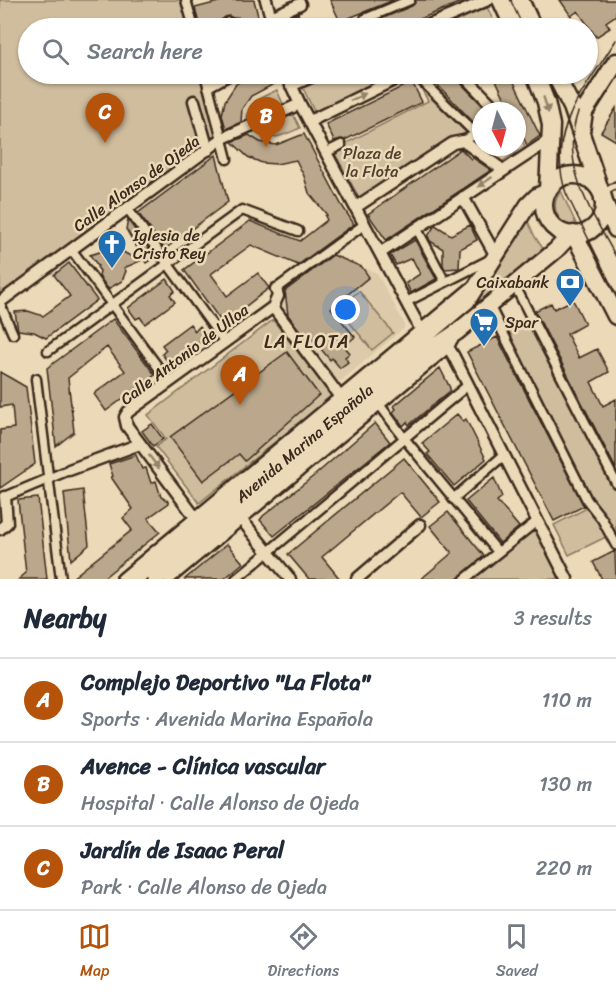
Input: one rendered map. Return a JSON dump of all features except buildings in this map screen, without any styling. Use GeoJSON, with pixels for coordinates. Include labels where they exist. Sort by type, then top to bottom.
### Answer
{"type":"FeatureCollection","features":[{"type":"Feature","properties":{"kind":"main road"},"geometry":{"type":"LineString","coordinates":[[501,0],[506,18]]}},
{"type":"Feature","properties":{"kind":"main road"},"geometry":{"type":"LineString","coordinates":[[520,0],[529,18]]}},
{"type":"Feature","properties":{"kind":"main road"},"geometry":{"type":"LineString","coordinates":[[582,141],[584,112],[616,62]]}},
{"type":"Feature","properties":{"kind":"main road"},"geometry":{"type":"LineString","coordinates":[[538,84],[550,117],[548,190],[544,202],[547,217],[557,230],[572,234],[585,233],[598,223],[602,216],[605,192]]}},
{"type":"Feature","properties":{"kind":"main road"},"geometry":{"type":"LineString","coordinates":[[560,84],[572,107],[582,141],[605,192],[616,229]]}},
{"type":"Feature","properties":{"kind":"main road"},"geometry":{"type":"LineString","coordinates":[[548,190],[561,178],[576,175],[587,178],[605,192]]}},
{"type":"Feature","properties":{"kind":"main road","name":"Avenida Marina Española"},"geometry":{"type":"LineString","coordinates":[[135,579],[340,403],[436,337],[467,301],[528,205],[548,190]]}},
{"type":"Feature","properties":{"kind":"main road"},"geometry":{"type":"LineString","coordinates":[[572,234],[616,316]]}},
{"type":"Feature","properties":{"kind":"main road","name":"Avenida Marina Española"},"geometry":{"type":"LineString","coordinates":[[436,337],[457,332],[572,234]]}},
{"type":"Feature","properties":{"kind":"main road","name":"Avenida Marina Española"},"geometry":{"type":"LineString","coordinates":[[155,579],[430,350],[436,337]]}},
{"type":"Feature","properties":{"kind":"street"},"geometry":{"type":"LineString","coordinates":[[186,0],[191,18]]}},
{"type":"Feature","properties":{"kind":"street"},"geometry":{"type":"LineString","coordinates":[[266,0],[271,17],[300,4]]}},
{"type":"Feature","properties":{"kind":"street"},"geometry":{"type":"LineString","coordinates":[[367,18],[410,0]]}},
{"type":"Feature","properties":{"kind":"street"},"geometry":{"type":"LineString","coordinates":[[446,18],[488,0]]}},
{"type":"Feature","properties":{"kind":"street"},"geometry":{"type":"LineString","coordinates":[[207,84],[224,138],[227,159]]}},
{"type":"Feature","properties":{"kind":"street"},"geometry":{"type":"LineString","coordinates":[[208,87],[214,84]]}},
{"type":"Feature","properties":{"kind":"street"},"geometry":{"type":"LineString","coordinates":[[296,84],[291,86],[300,104],[406,302],[436,337],[468,385],[566,578]]}},
{"type":"Feature","properties":{"kind":"street"},"geometry":{"type":"LineString","coordinates":[[310,121],[386,84]]}},
{"type":"Feature","properties":{"kind":"street"},"geometry":{"type":"LineString","coordinates":[[425,84],[472,129]]}},
{"type":"Feature","properties":{"kind":"street"},"geometry":{"type":"LineString","coordinates":[[472,84],[489,102]]}},
{"type":"Feature","properties":{"kind":"street"},"geometry":{"type":"LineString","coordinates":[[194,101],[208,150]]}},
{"type":"Feature","properties":{"kind":"street","name":"Calle Alonso de Ojeda"},"geometry":{"type":"LineString","coordinates":[[0,303],[224,138],[300,104]]}},
{"type":"Feature","properties":{"kind":"street"},"geometry":{"type":"LineString","coordinates":[[356,207],[369,192],[453,143],[472,137]]}},
{"type":"Feature","properties":{"kind":"street"},"geometry":{"type":"LineString","coordinates":[[380,254],[551,139]]}},
{"type":"Feature","properties":{"kind":"street"},"geometry":{"type":"LineString","coordinates":[[463,141],[472,146]]}},
{"type":"Feature","properties":{"kind":"street"},"geometry":{"type":"LineString","coordinates":[[327,152],[341,146]]}},
{"type":"Feature","properties":{"kind":"street"},"geometry":{"type":"LineString","coordinates":[[488,156],[503,170]]}},
{"type":"Feature","properties":{"kind":"street"},"geometry":{"type":"LineString","coordinates":[[406,302],[496,256],[463,197]]}},
{"type":"Feature","properties":{"kind":"street"},"geometry":{"type":"LineString","coordinates":[[127,208],[224,341]]}},
{"type":"Feature","properties":{"kind":"street"},"geometry":{"type":"LineString","coordinates":[[48,351],[242,210],[298,231]]}},
{"type":"Feature","properties":{"kind":"street","name":"Calle Antonio de Ulloa"},"geometry":{"type":"LineString","coordinates":[[195,517],[127,426],[125,415],[273,307],[278,296],[276,289],[365,224]]}},
{"type":"Feature","properties":{"kind":"street"},"geometry":{"type":"LineString","coordinates":[[417,229],[445,282]]}},
{"type":"Feature","properties":{"kind":"street"},"geometry":{"type":"LineString","coordinates":[[71,249],[169,382]]}},
{"type":"Feature","properties":{"kind":"street"},"geometry":{"type":"LineString","coordinates":[[514,284],[616,483]]}},
{"type":"Feature","properties":{"kind":"street"},"geometry":{"type":"LineString","coordinates":[[0,303],[13,334]]}},
{"type":"Feature","properties":{"kind":"street"},"geometry":{"type":"LineString","coordinates":[[489,305],[587,500],[603,519],[616,545]]}},
{"type":"Feature","properties":{"kind":"street","name":"Calle Antonio de Ulloa"},"geometry":{"type":"LineString","coordinates":[[273,307],[340,403]]}},
{"type":"Feature","properties":{"kind":"street","name":"Avenida Marina Española"},"geometry":{"type":"LineString","coordinates":[[169,579],[379,404],[436,337]]}},
{"type":"Feature","properties":{"kind":"street"},"geometry":{"type":"LineString","coordinates":[[36,379],[61,579]]}},
{"type":"Feature","properties":{"kind":"street"},"geometry":{"type":"LineString","coordinates":[[236,579],[468,385]]}},
{"type":"Feature","properties":{"kind":"street","name":"Avenida Marina Española"},"geometry":{"type":"LineString","coordinates":[[301,457],[334,422],[340,403]]}},
{"type":"Feature","properties":{"kind":"street","name":"Avenida Marina Española"},"geometry":{"type":"LineString","coordinates":[[122,579],[195,517],[340,403]]}},
{"type":"Feature","properties":{"kind":"street"},"geometry":{"type":"LineString","coordinates":[[379,404],[404,438],[498,552]]}},
{"type":"Feature","properties":{"kind":"street"},"geometry":{"type":"LineString","coordinates":[[0,529],[7,523],[4,497],[140,444]]}},
{"type":"Feature","properties":{"kind":"street"},"geometry":{"type":"LineString","coordinates":[[453,498],[504,455]]}},
{"type":"Feature","properties":{"kind":"street"},"geometry":{"type":"LineString","coordinates":[[241,519],[290,579]]}},
{"type":"Feature","properties":{"kind":"street"},"geometry":{"type":"LineString","coordinates":[[465,579],[537,521]]}},
{"type":"Feature","properties":{"kind":"street"},"geometry":{"type":"LineString","coordinates":[[357,579],[420,525]]}},
{"type":"Feature","properties":{"kind":"shaded area"},"geometry":{"type":"Polygon","coordinates":[[[330,254],[377,273],[404,323],[404,328],[341,381],[335,380],[281,308],[284,303],[284,288],[330,254]]]}},
{"type":"Feature","properties":{"kind":"green space"},"geometry":{"type":"Polygon","coordinates":[[[0,0],[188,0],[193,18],[18,18],[18,84],[210,84],[223,133],[0,294],[0,0]]]}},
{"type":"Feature","properties":{"kind":"green space"},"geometry":{"type":"Polygon","coordinates":[[[487,7],[492,18],[460,18],[487,7]]]}},
{"type":"Feature","properties":{"kind":"green space"},"geometry":{"type":"Polygon","coordinates":[[[307,84],[374,84],[315,113],[302,86],[307,84]]]}},
{"type":"Feature","properties":{"kind":"green space","name":"Plaza de la Flota"},"geometry":{"type":"Polygon","coordinates":[[[419,84],[434,84],[472,125],[472,147],[454,136],[362,203],[333,150],[428,101],[419,84]]]}},
{"type":"Feature","properties":{"kind":"green space"},"geometry":{"type":"Polygon","coordinates":[[[277,90],[283,104],[247,120],[253,104],[277,90]]]}},
{"type":"Feature","properties":{"kind":"green space"},"geometry":{"type":"Polygon","coordinates":[[[293,114],[300,128],[273,137],[267,137],[257,131],[293,114]]]}},
{"type":"Feature","properties":{"kind":"green space","name":"Plaza de la Flota"},"geometry":{"type":"Polygon","coordinates":[[[488,156],[510,156],[500,163],[488,156]]]}},
{"type":"Feature","properties":{"kind":"green space"},"geometry":{"type":"Polygon","coordinates":[[[561,191],[577,226],[564,223],[557,214],[557,197],[561,191]]]}},
{"type":"Feature","properties":{"kind":"green space"},"geometry":{"type":"Polygon","coordinates":[[[526,217],[544,250],[479,304],[477,300],[526,217]]]}},
{"type":"Feature","properties":{"kind":"green space"},"geometry":{"type":"Polygon","coordinates":[[[359,291],[393,333],[372,350],[338,308],[359,291]]]}},
{"type":"Feature","properties":{"kind":"green space"},"geometry":{"type":"Polygon","coordinates":[[[528,317],[616,490],[616,547],[610,535],[569,555],[554,525],[591,506],[505,332],[528,317]]]}},
{"type":"Feature","properties":{"kind":"green space"},"geometry":{"type":"Polygon","coordinates":[[[273,320],[332,396],[199,503],[156,447],[166,439],[148,415],[273,320]]]}},
{"type":"Feature","properties":{"kind":"green space"},"geometry":{"type":"Polygon","coordinates":[[[536,529],[560,576],[556,579],[471,579],[536,529]]]}},
{"type":"Feature","properties":{"kind":"tram line"},"geometry":{"type":"LineString","coordinates":[[598,68],[616,40]]}},
{"type":"Feature","properties":{"kind":"tram line"},"geometry":{"type":"LineString","coordinates":[[587,84],[564,130],[561,170],[566,193],[616,295]]}},
{"type":"Feature","properties":{"kind":"tram line"},"geometry":{"type":"LineString","coordinates":[[578,112],[573,132],[575,170],[588,206],[616,257]]}},
{"type":"Feature","properties":{"kind":"place","name":"Jardín de Isaac Peral"},"geometry":{"type":"Point","coordinates":[105,143]}},
{"type":"Feature","properties":{"kind":"place","name":"Avence - Clínica vascular"},"geometry":{"type":"Point","coordinates":[266,147]}},
{"type":"Feature","properties":{"kind":"place","name":"Iglesia de Cristo Rey"},"geometry":{"type":"Point","coordinates":[112,270]}},
{"type":"Feature","properties":{"kind":"place","name":"Caixabank"},"geometry":{"type":"Point","coordinates":[570,308]}},
{"type":"Feature","properties":{"kind":"place","name":"Spar"},"geometry":{"type":"Point","coordinates":[484,348]}},
{"type":"Feature","properties":{"kind":"place","name":"Complejo Deportivo \"La Flota\""},"geometry":{"type":"Point","coordinates":[240,405]}},
{"type":"Feature","properties":{"kind":"district","name":"LA FLOTA"},"geometry":{"type":"Point","coordinates":[307,342]}}]}
